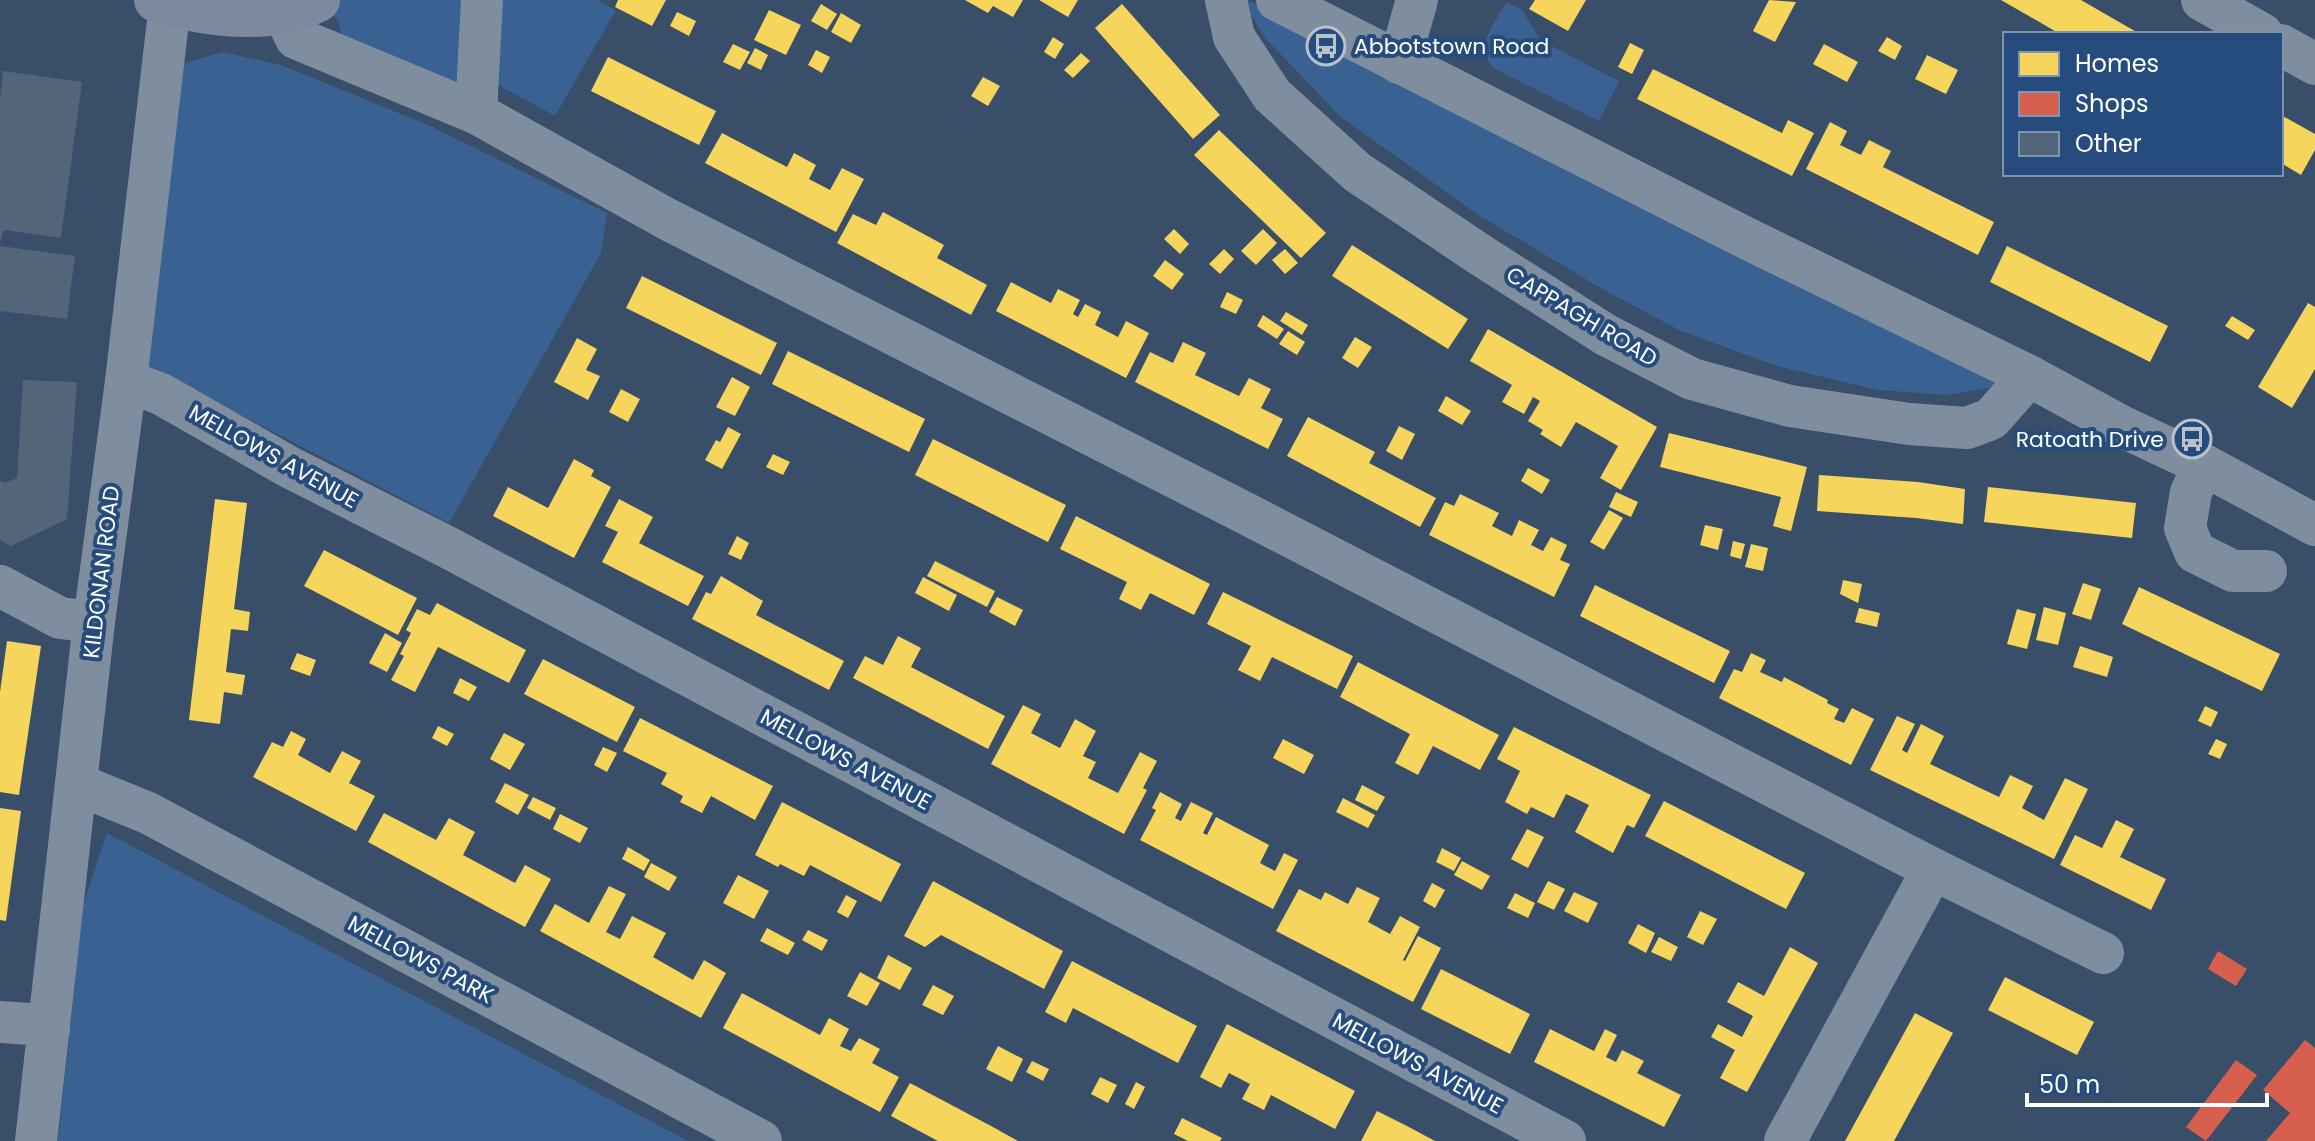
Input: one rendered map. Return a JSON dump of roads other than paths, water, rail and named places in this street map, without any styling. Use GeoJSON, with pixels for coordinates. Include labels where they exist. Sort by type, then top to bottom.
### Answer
{"type":"FeatureCollection","features":[{"type":"Feature","properties":{"kind":"main road"},"geometry":{"type":"LineString","coordinates":[[163,2],[219,16],[300,5]]}},
{"type":"Feature","properties":{"kind":"street"},"geometry":{"type":"LineString","coordinates":[[476,113],[482,0]]}},
{"type":"Feature","properties":{"kind":"street","name":"CAPPAGH ROAD"},"geometry":{"type":"LineString","coordinates":[[1226,0],[1234,37],[1272,95],[1357,172],[1606,335],[1692,379],[1790,406],[1909,424],[1967,428],[1991,419],[2029,376]]}},
{"type":"Feature","properties":{"kind":"street"},"geometry":{"type":"LineString","coordinates":[[1277,0],[1734,232],[2029,376],[2121,426],[2310,510]]}},
{"type":"Feature","properties":{"kind":"street"},"geometry":{"type":"LineString","coordinates":[[1399,63],[1417,0]]}},
{"type":"Feature","properties":{"kind":"street"},"geometry":{"type":"LineString","coordinates":[[2202,0],[2258,32]]}},
{"type":"Feature","properties":{"kind":"street","name":"KILDONAN ROAD"},"geometry":{"type":"LineString","coordinates":[[36,1141],[94,622],[126,381],[163,2]]}},
{"type":"Feature","properties":{"kind":"street"},"geometry":{"type":"LineString","coordinates":[[300,5],[296,38],[476,113],[667,219],[1933,869],[2103,953]]}},
{"type":"Feature","properties":{"kind":"street"},"geometry":{"type":"LineString","coordinates":[[2283,46],[2315,64]]}},
{"type":"Feature","properties":{"kind":"street","name":"MELLOWS AVENUE"},"geometry":{"type":"LineString","coordinates":[[126,381],[161,394],[289,467],[476,563],[1565,1141]]}},
{"type":"Feature","properties":{"kind":"street"},"geometry":{"type":"LineString","coordinates":[[2204,465],[2191,492],[2185,528],[2195,552],[2233,571],[2266,571]]}},
{"type":"Feature","properties":{"kind":"street"},"geometry":{"type":"LineString","coordinates":[[0,586],[60,618],[94,622]]}},
{"type":"Feature","properties":{"kind":"street","name":"MELLOWS PARK"},"geometry":{"type":"LineString","coordinates":[[77,784],[148,813],[761,1141]]}},
{"type":"Feature","properties":{"kind":"street"},"geometry":{"type":"LineString","coordinates":[[1785,1141],[1933,869]]}},
{"type":"Feature","properties":{"kind":"street"},"geometry":{"type":"LineString","coordinates":[[0,1022],[30,1024],[49,1030]]}},
{"type":"Feature","properties":{"kind":"place","name":"Abbotstown Road"},"geometry":{"type":"Point","coordinates":[1326,46]}},
{"type":"Feature","properties":{"kind":"place","name":"Ratoath Drive"},"geometry":{"type":"Point","coordinates":[2192,439]}}]}
